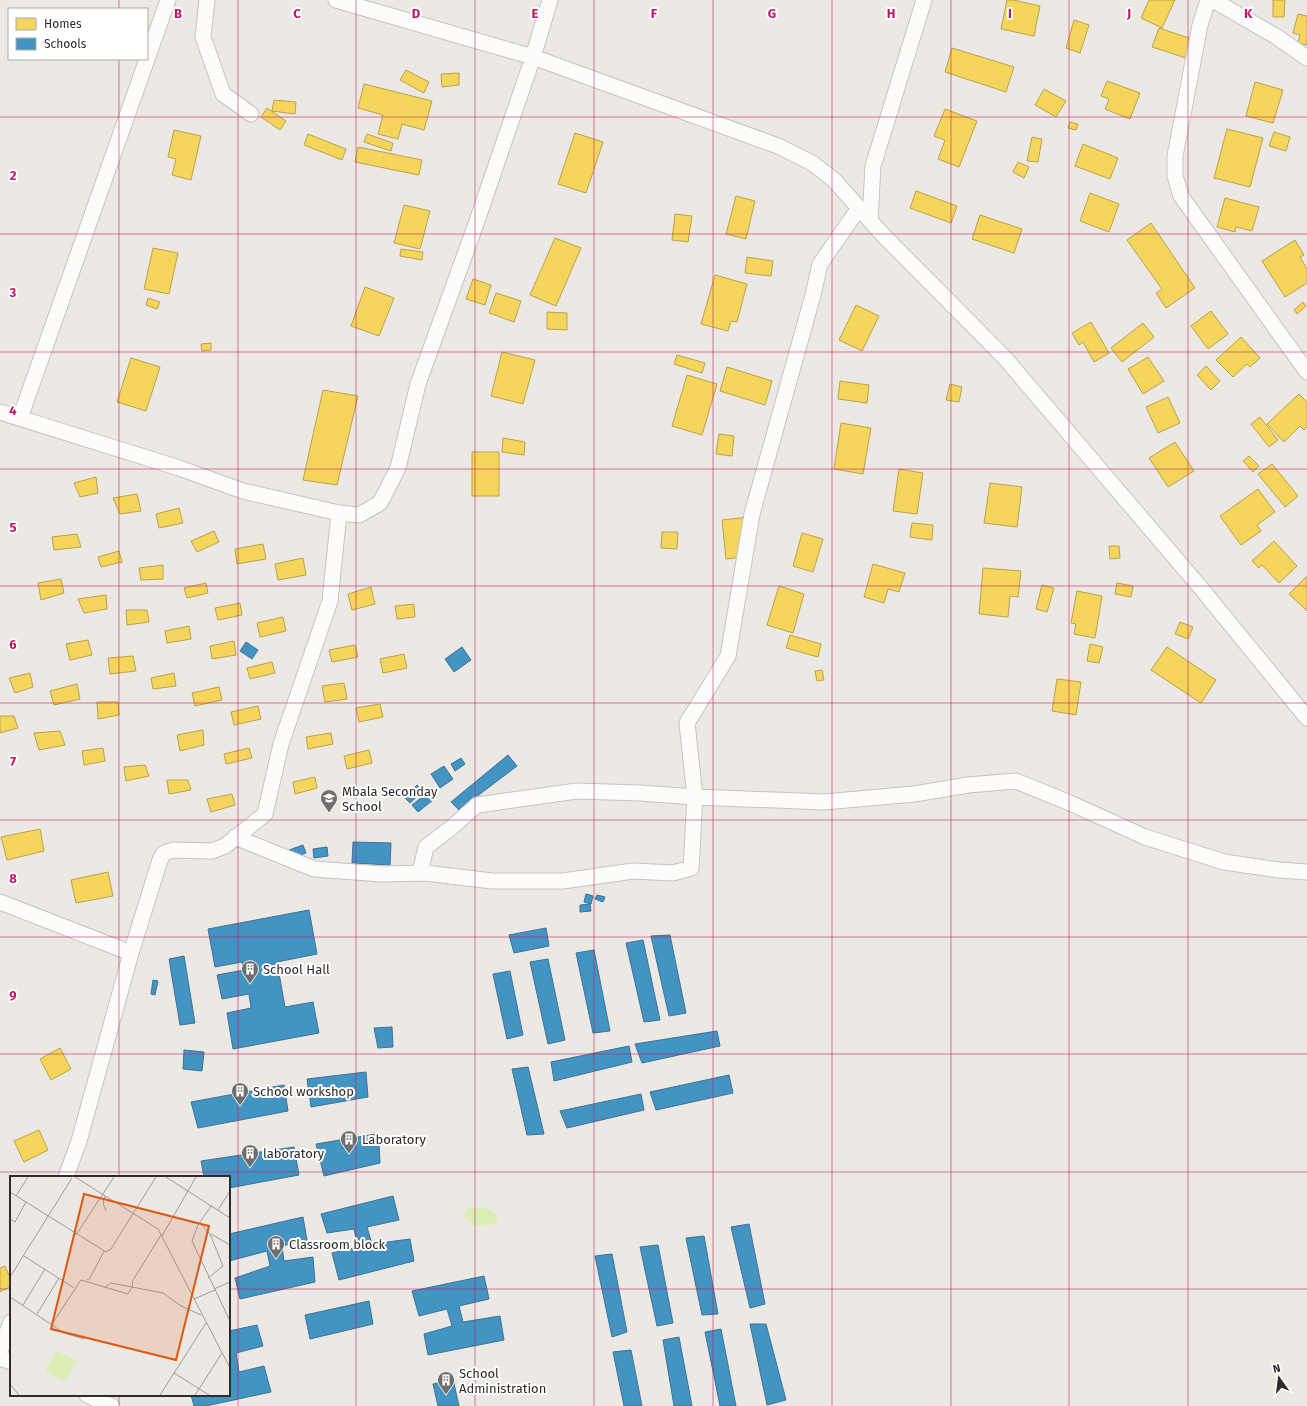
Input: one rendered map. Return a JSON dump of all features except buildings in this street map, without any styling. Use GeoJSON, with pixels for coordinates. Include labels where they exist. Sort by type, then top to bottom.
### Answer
{"type":"FeatureCollection","features":[{"type":"Feature","properties":{"kind":"street"},"geometry":{"type":"LineString","coordinates":[[148,56],[168,0]]}},
{"type":"Feature","properties":{"kind":"street"},"geometry":{"type":"LineString","coordinates":[[207,0],[203,37],[223,94],[252,114]]}},
{"type":"Feature","properties":{"kind":"street"},"geometry":{"type":"LineString","coordinates":[[336,0],[532,57],[778,146],[812,163],[834,180],[870,220],[1004,357],[1200,586],[1307,718]]}},
{"type":"Feature","properties":{"kind":"street"},"geometry":{"type":"LineString","coordinates":[[0,412],[179,468],[243,491],[339,513],[359,515],[380,502],[398,468],[418,384],[477,221],[550,0]]}},
{"type":"Feature","properties":{"kind":"street"},"geometry":{"type":"LineString","coordinates":[[870,220],[873,166],[924,0]]}},
{"type":"Feature","properties":{"kind":"street"},"geometry":{"type":"LineString","coordinates":[[1208,0],[1200,25],[1175,156],[1175,176],[1182,196],[1307,372]]}},
{"type":"Feature","properties":{"kind":"street"},"geometry":{"type":"LineString","coordinates":[[1213,0],[1277,37],[1307,58]]}},
{"type":"Feature","properties":{"kind":"street"},"geometry":{"type":"LineString","coordinates":[[20,418],[147,60]]}},
{"type":"Feature","properties":{"kind":"street"},"geometry":{"type":"LineString","coordinates":[[235,837],[314,869],[382,874],[420,873],[492,881],[563,881],[633,870],[672,873],[691,868],[695,797],[687,724],[728,656],[752,514],[813,295],[820,264],[859,208]]}},
{"type":"Feature","properties":{"kind":"street"},"geometry":{"type":"LineString","coordinates":[[66,1176],[79,1141],[160,860],[164,853],[173,850],[212,851],[225,846],[265,814],[282,744],[330,601],[339,513]]}},
{"type":"Feature","properties":{"kind":"street"},"geometry":{"type":"LineString","coordinates":[[420,873],[426,847],[451,828],[476,805],[577,791],[824,802],[914,794],[968,785],[1016,781],[1152,839],[1224,862],[1279,870],[1307,872]]}},
{"type":"Feature","properties":{"kind":"street"},"geometry":{"type":"LineString","coordinates":[[0,902],[132,953]]}},
{"type":"Feature","properties":{"kind":"street"},"geometry":{"type":"LineString","coordinates":[[0,1351],[10,1325]]}},
{"type":"Feature","properties":{"kind":"street"},"geometry":{"type":"LineString","coordinates":[[0,1358],[10,1362]]}},
{"type":"Feature","properties":{"kind":"street"},"geometry":{"type":"LineString","coordinates":[[89,1396],[112,1406]]}},
{"type":"Feature","properties":{"kind":"green space"},"geometry":{"type":"Polygon","coordinates":[[[468,1208],[482,1208],[490,1210],[494,1212],[498,1219],[494,1224],[483,1226],[473,1225],[463,1215],[468,1208]]]}},
{"type":"Feature","properties":{"kind":"place","name":"Mbala Seconday School"},"geometry":{"type":"Point","coordinates":[329,813]}},
{"type":"Feature","properties":{"kind":"place","name":"School Hall"},"geometry":{"type":"Point","coordinates":[250,984]}},
{"type":"Feature","properties":{"kind":"place","name":"School workshop"},"geometry":{"type":"Point","coordinates":[240,1106]}},
{"type":"Feature","properties":{"kind":"place","name":"Laboratory"},"geometry":{"type":"Point","coordinates":[349,1154]}},
{"type":"Feature","properties":{"kind":"place","name":"laboratory"},"geometry":{"type":"Point","coordinates":[250,1168]}},
{"type":"Feature","properties":{"kind":"place","name":"Classroom block"},"geometry":{"type":"Point","coordinates":[276,1259]}},
{"type":"Feature","properties":{"kind":"place","name":"School Administration"},"geometry":{"type":"Point","coordinates":[446,1395]}}]}
